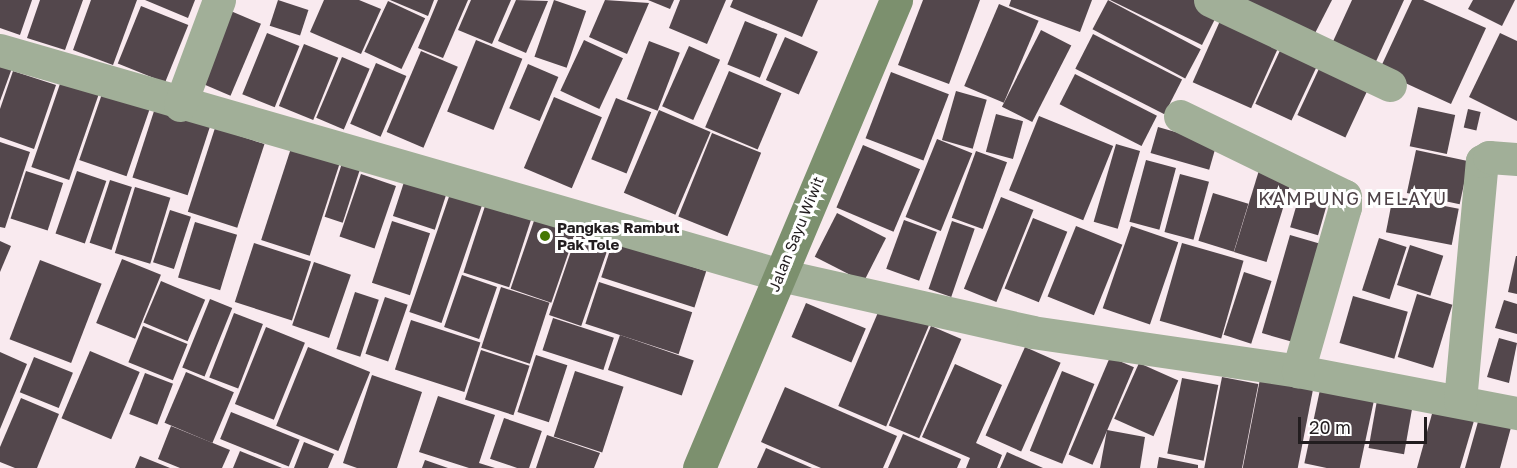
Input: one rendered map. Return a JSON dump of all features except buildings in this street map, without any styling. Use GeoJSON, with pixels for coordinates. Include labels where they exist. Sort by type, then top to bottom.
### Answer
{"type":"FeatureCollection","features":[{"type":"Feature","properties":{"kind":"main road","name":"Jalan Sayu Wiwit"},"geometry":{"type":"LineString","coordinates":[[699,468],[896,0]]}},
{"type":"Feature","properties":{"kind":"street"},"geometry":{"type":"LineString","coordinates":[[180,105],[219,0]]}},
{"type":"Feature","properties":{"kind":"street"},"geometry":{"type":"LineString","coordinates":[[1210,0],[1390,85]]}},
{"type":"Feature","properties":{"kind":"street"},"geometry":{"type":"LineString","coordinates":[[0,50],[180,105],[780,275],[1032,332],[1298,371],[1517,413]]}},
{"type":"Feature","properties":{"kind":"street"},"geometry":{"type":"LineString","coordinates":[[1180,116],[1345,196],[1298,371]]}},
{"type":"Feature","properties":{"kind":"street"},"geometry":{"type":"LineString","coordinates":[[1460,401],[1482,161],[1489,157],[1517,159]]}},
{"type":"Feature","properties":{"kind":"place","name":"Pangkas Rambut Pak Tole"},"geometry":{"type":"Point","coordinates":[545,236]}},
{"type":"Feature","properties":{"kind":"district","name":"KAMPUNG MELAYU"},"geometry":{"type":"Point","coordinates":[1353,198]}}]}
